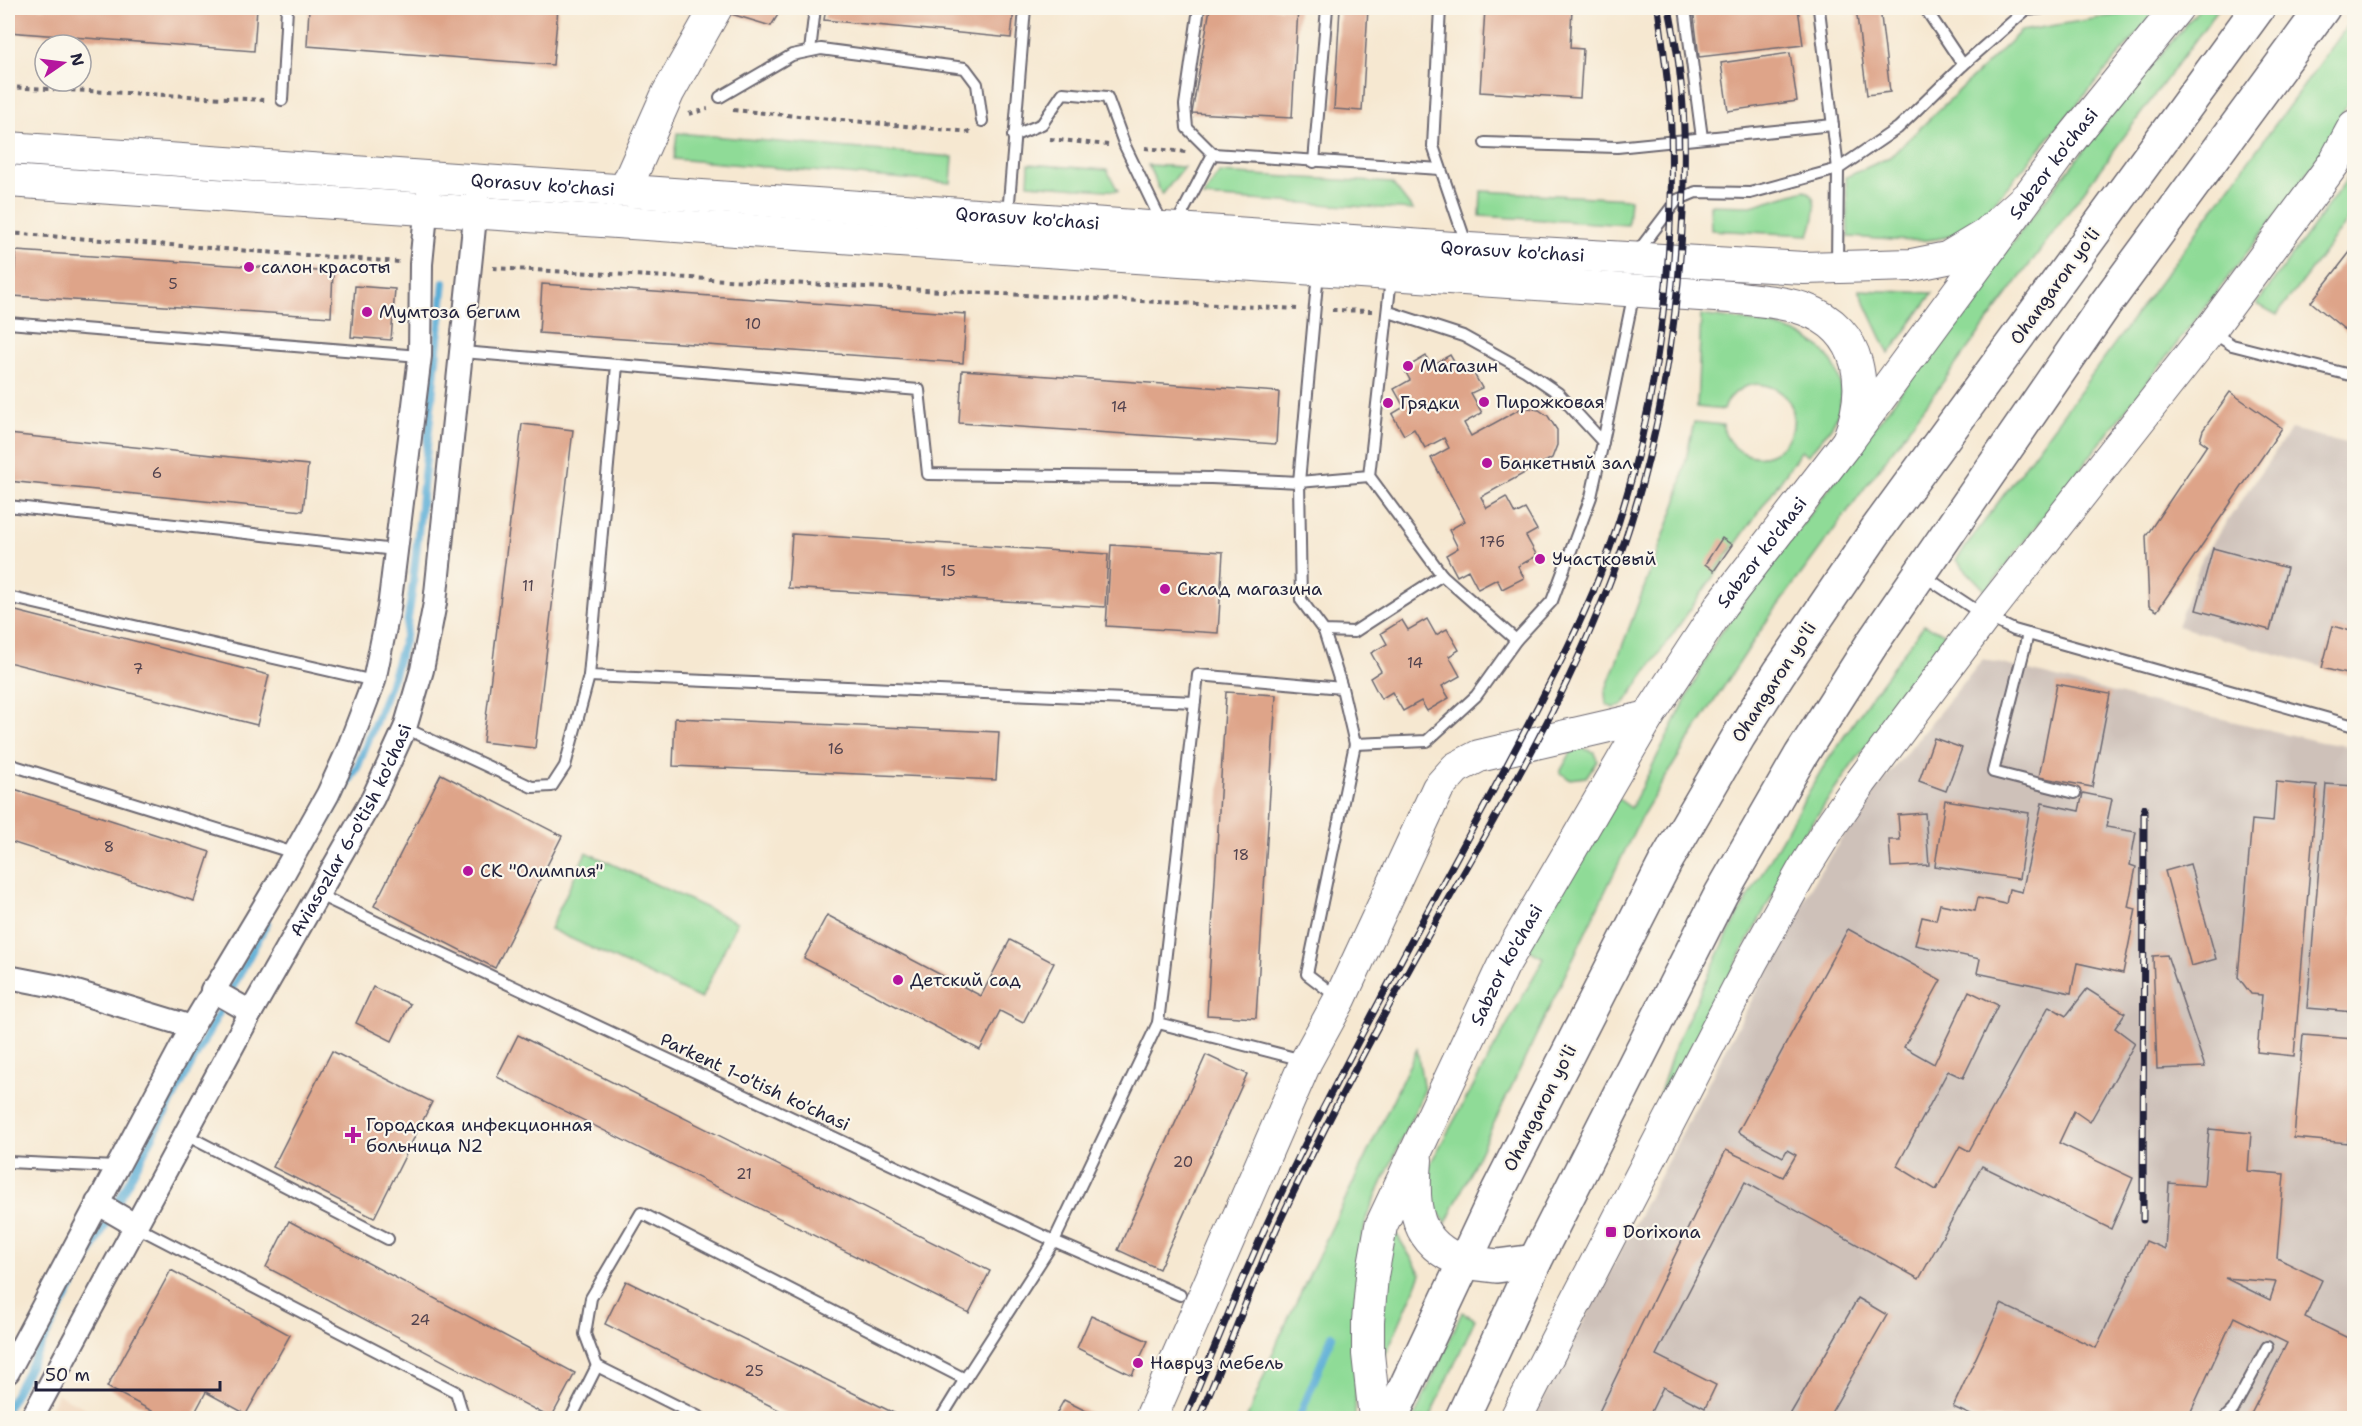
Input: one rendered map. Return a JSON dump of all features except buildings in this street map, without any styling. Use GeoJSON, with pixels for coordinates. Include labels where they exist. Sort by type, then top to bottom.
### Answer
{"type":"FeatureCollection","features":[{"type":"Feature","properties":{"kind":"highway","name":"Ohangaron yoʻli"},"geometry":{"type":"LineString","coordinates":[[1391,1419],[1497,1193],[1665,863],[1739,736],[1876,529],[2258,8]]}},
{"type":"Feature","properties":{"kind":"highway"},"geometry":{"type":"LineString","coordinates":[[1462,1419],[1535,1261],[1715,905],[1829,710],[2104,306],[2323,8]]}},
{"type":"Feature","properties":{"kind":"highway"},"geometry":{"type":"LineString","coordinates":[[1464,1262],[1497,1266],[1535,1261]]}},
{"type":"Feature","properties":{"kind":"main road"},"geometry":{"type":"LineString","coordinates":[[625,190],[654,122],[716,8]]}},
{"type":"Feature","properties":{"kind":"main road","name":"Sabzor ko'chasi"},"geometry":{"type":"LineString","coordinates":[[1375,1419],[1368,1354],[1372,1276],[1381,1226],[1503,966],[1648,717],[1722,604],[1848,441],[2026,198],[2177,8]]}},
{"type":"Feature","properties":{"kind":"main road"},"geometry":{"type":"LineString","coordinates":[[1516,1419],[1752,961],[1803,870],[1861,782],[1985,616],[2210,330],[2334,163],[2355,126]]}},
{"type":"Feature","properties":{"kind":"main road","name":"Qorasuv ko'chasi"},"geometry":{"type":"LineString","coordinates":[[8,148],[1468,249],[1771,267],[1837,268],[1912,265],[1947,258],[1986,235],[2026,198]]}},
{"type":"Feature","properties":{"kind":"main road","name":"Qorasuv ko'chasi"},"geometry":{"type":"LineString","coordinates":[[8,181],[1730,297],[1781,304],[1805,310],[1822,319],[1844,339],[1858,366],[1861,386],[1859,407],[1848,441]]}},
{"type":"Feature","properties":{"kind":"main road"},"geometry":{"type":"LineString","coordinates":[[1151,1419],[1306,1061],[1340,999],[1438,788],[1456,768],[1479,756],[1648,717]]}},
{"type":"Feature","properties":{"kind":"main road"},"geometry":{"type":"LineString","coordinates":[[1418,1144],[1414,1182],[1417,1217],[1428,1238],[1436,1246],[1444,1253],[1464,1262]]}},
{"type":"Feature","properties":{"kind":"street","name":"Aviasozlar 6-o'tish ko'chasi"},"geometry":{"type":"LineString","coordinates":[[32,1419],[114,1213],[116,1167],[192,1027],[216,992],[338,773],[374,681],[389,608],[420,356],[421,264],[429,177]]}},
{"type":"Feature","properties":{"kind":"street","name":"Aviasozlar 6-o'tish ko'chasi"},"geometry":{"type":"LineString","coordinates":[[8,1372],[114,1213],[184,1134],[247,1010],[373,798],[405,728],[422,670],[435,603],[479,180]]}},
{"type":"Feature","properties":{"kind":"street"},"geometry":{"type":"LineString","coordinates":[[8,977],[60,987],[192,1027]]}},
{"type":"Feature","properties":{"kind":"street"},"geometry":{"type":"LineString","coordinates":[[216,992],[247,1010]]}},
{"type":"Feature","properties":{"kind":"lane"},"geometry":{"type":"LineString","coordinates":[[282,100],[287,8]]}},
{"type":"Feature","properties":{"kind":"lane"},"geometry":{"type":"LineString","coordinates":[[810,51],[815,8]]}},
{"type":"Feature","properties":{"kind":"lane"},"geometry":{"type":"LineString","coordinates":[[1008,217],[1024,8]]}},
{"type":"Feature","properties":{"kind":"lane"},"geometry":{"type":"LineString","coordinates":[[1199,8],[1185,105],[1187,128],[1213,154],[1440,169]]}},
{"type":"Feature","properties":{"kind":"lane"},"geometry":{"type":"LineString","coordinates":[[1314,162],[1327,8]]}},
{"type":"Feature","properties":{"kind":"lane"},"geometry":{"type":"LineString","coordinates":[[1440,8],[1433,146],[1468,249]]}},
{"type":"Feature","properties":{"kind":"lane"},"geometry":{"type":"LineString","coordinates":[[1685,8],[1702,138]]}},
{"type":"Feature","properties":{"kind":"lane"},"geometry":{"type":"LineString","coordinates":[[1925,8],[1963,65]]}},
{"type":"Feature","properties":{"kind":"lane"},"geometry":{"type":"LineString","coordinates":[[1632,260],[1677,200],[1696,192],[1750,193],[1838,169],[1898,128],[1963,65],[2027,9],[2044,8]]}},
{"type":"Feature","properties":{"kind":"lane"},"geometry":{"type":"LineString","coordinates":[[1819,9],[1838,169],[1837,268]]}},
{"type":"Feature","properties":{"kind":"lane"},"geometry":{"type":"LineString","coordinates":[[720,98],[792,55],[821,49],[965,68],[977,84],[982,121]]}},
{"type":"Feature","properties":{"kind":"lane"},"geometry":{"type":"LineString","coordinates":[[1013,136],[1042,124],[1063,93],[1107,97],[1125,146],[1169,228]]}},
{"type":"Feature","properties":{"kind":"lane"},"geometry":{"type":"LineString","coordinates":[[1485,142],[1617,147],[1833,125]]}},
{"type":"Feature","properties":{"kind":"lane"},"geometry":{"type":"LineString","coordinates":[[1169,228],[1213,154]]}},
{"type":"Feature","properties":{"kind":"lane"},"geometry":{"type":"LineString","coordinates":[[1318,270],[1299,482],[1300,600],[1324,630],[1342,688],[1355,744],[1307,974],[1340,999]]}},
{"type":"Feature","properties":{"kind":"lane"},"geometry":{"type":"LineString","coordinates":[[1391,274],[1389,312],[1369,476],[1442,575],[1516,640]]}},
{"type":"Feature","properties":{"kind":"lane"},"geometry":{"type":"LineString","coordinates":[[1355,744],[1427,741],[1476,696],[1516,640],[1552,601],[1591,497],[1634,291]]}},
{"type":"Feature","properties":{"kind":"lane"},"geometry":{"type":"LineString","coordinates":[[1389,312],[1463,336],[1526,371],[1558,393],[1603,442]]}},
{"type":"Feature","properties":{"kind":"lane"},"geometry":{"type":"LineString","coordinates":[[8,322],[420,356]]}},
{"type":"Feature","properties":{"kind":"lane"},"geometry":{"type":"LineString","coordinates":[[2210,330],[2232,345],[2355,376]]}},
{"type":"Feature","properties":{"kind":"lane"},"geometry":{"type":"LineString","coordinates":[[462,352],[919,390],[928,474],[1211,478],[1299,482],[1369,476]]}},
{"type":"Feature","properties":{"kind":"lane"},"geometry":{"type":"LineString","coordinates":[[405,728],[532,787],[552,786],[565,766],[589,676],[617,365]]}},
{"type":"Feature","properties":{"kind":"lane"},"geometry":{"type":"LineString","coordinates":[[8,506],[395,550]]}},
{"type":"Feature","properties":{"kind":"lane"},"geometry":{"type":"LineString","coordinates":[[1920,574],[1985,616],[2014,630],[2355,726]]}},
{"type":"Feature","properties":{"kind":"lane"},"geometry":{"type":"LineString","coordinates":[[1324,630],[1354,632],[1442,575]]}},
{"type":"Feature","properties":{"kind":"lane"},"geometry":{"type":"LineString","coordinates":[[8,597],[374,681]]}},
{"type":"Feature","properties":{"kind":"lane"},"geometry":{"type":"LineString","coordinates":[[2028,634],[1993,772],[2075,793]]}},
{"type":"Feature","properties":{"kind":"lane"},"geometry":{"type":"LineString","coordinates":[[940,1419],[1054,1242],[1158,1023],[1198,675],[1342,688]]}},
{"type":"Feature","properties":{"kind":"lane"},"geometry":{"type":"LineString","coordinates":[[589,676],[1195,702]]}},
{"type":"Feature","properties":{"kind":"lane"},"geometry":{"type":"LineString","coordinates":[[8,764],[294,853]]}},
{"type":"Feature","properties":{"kind":"lane","name":"Parkent 1-o'tish ko'chasi"},"geometry":{"type":"LineString","coordinates":[[317,894],[1054,1242],[1180,1295]]}},
{"type":"Feature","properties":{"kind":"lane"},"geometry":{"type":"LineString","coordinates":[[1158,1023],[1306,1061]]}},
{"type":"Feature","properties":{"kind":"lane"},"geometry":{"type":"LineString","coordinates":[[184,1134],[388,1239]]}},
{"type":"Feature","properties":{"kind":"lane"},"geometry":{"type":"LineString","coordinates":[[8,1162],[116,1167]]}},
{"type":"Feature","properties":{"kind":"lane"},"geometry":{"type":"LineString","coordinates":[[114,1213],[456,1392],[464,1419]]}},
{"type":"Feature","properties":{"kind":"lane"},"geometry":{"type":"LineString","coordinates":[[701,1419],[597,1366],[585,1334],[591,1298],[641,1214],[965,1379]]}},
{"type":"Feature","properties":{"kind":"lane"},"geometry":{"type":"LineString","coordinates":[[2225,1419],[2233,1410],[2267,1347]]}},
{"type":"Feature","properties":{"kind":"lane"},"geometry":{"type":"LineString","coordinates":[[571,1419],[597,1366]]}},
{"type":"Feature","properties":{"kind":"path"},"geometry":{"type":"LineString","coordinates":[[8,87],[282,100]]}},
{"type":"Feature","properties":{"kind":"path"},"geometry":{"type":"LineString","coordinates":[[654,122],[712,108]]}},
{"type":"Feature","properties":{"kind":"path"},"geometry":{"type":"LineString","coordinates":[[724,109],[1213,154]]}},
{"type":"Feature","properties":{"kind":"path"},"geometry":{"type":"LineString","coordinates":[[8,233],[421,264]]}},
{"type":"Feature","properties":{"kind":"path"},"geometry":{"type":"LineString","coordinates":[[471,266],[1389,312]]}},
{"type":"Feature","properties":{"kind":"shaded area"},"geometry":{"type":"Polygon","coordinates":[[[2291,429],[2354,445],[2354,676],[2177,626],[2203,556],[2291,429]]]}},
{"type":"Feature","properties":{"kind":"shaded area"},"geometry":{"type":"Polygon","coordinates":[[[1983,659],[2137,699],[2321,742],[2354,747],[2354,1418],[1533,1418],[1814,881],[1865,803],[1983,659]]]}},
{"type":"Feature","properties":{"kind":"shaded area"},"geometry":{"type":"Polygon","coordinates":[[[58,1394],[104,1418],[44,1418],[58,1394]]]}},
{"type":"Feature","properties":{"kind":"green space"},"geometry":{"type":"Polygon","coordinates":[[[2159,8],[1980,219],[1965,230],[1938,239],[1892,240],[1848,237],[1846,177],[1890,157],[2021,31],[2159,8]]]}},
{"type":"Feature","properties":{"kind":"green space"},"geometry":{"type":"Polygon","coordinates":[[[2200,8],[2219,8],[1768,619],[1683,749],[1640,819],[1446,1223],[1437,1210],[1432,1196],[1429,1166],[1544,958],[1526,949],[1613,795],[1631,808],[1717,638],[2040,206],[2133,88],[2200,8]]]}},
{"type":"Feature","properties":{"kind":"green space"},"geometry":{"type":"Polygon","coordinates":[[[2354,17],[2354,92],[2318,157],[2294,192],[1986,591],[1956,560],[2354,17]]]}},
{"type":"Feature","properties":{"kind":"green space"},"geometry":{"type":"Polygon","coordinates":[[[677,133],[953,157],[951,183],[674,159],[677,133]]]}},
{"type":"Feature","properties":{"kind":"green space"},"geometry":{"type":"Polygon","coordinates":[[[1029,164],[1107,170],[1118,191],[1028,184],[1029,164]]]}},
{"type":"Feature","properties":{"kind":"green space"},"geometry":{"type":"Polygon","coordinates":[[[1148,165],[1184,167],[1162,195],[1148,165]]]}},
{"type":"Feature","properties":{"kind":"green space"},"geometry":{"type":"Polygon","coordinates":[[[2354,169],[2354,212],[2277,315],[2257,304],[2354,169]]]}},
{"type":"Feature","properties":{"kind":"green space"},"geometry":{"type":"Polygon","coordinates":[[[1219,173],[1392,183],[1413,210],[1203,197],[1219,173]]]}},
{"type":"Feature","properties":{"kind":"green space"},"geometry":{"type":"Polygon","coordinates":[[[1805,190],[1813,198],[1815,204],[1809,235],[1711,230],[1710,205],[1751,206],[1805,190]]]}},
{"type":"Feature","properties":{"kind":"green space"},"geometry":{"type":"Polygon","coordinates":[[[1481,191],[1630,199],[1628,225],[1480,216],[1481,191]]]}},
{"type":"Feature","properties":{"kind":"green space"},"geometry":{"type":"Polygon","coordinates":[[[1859,290],[1933,293],[1889,354],[1859,290]]]}},
{"type":"Feature","properties":{"kind":"green space"},"geometry":{"type":"Polygon","coordinates":[[[1701,315],[1782,328],[1801,335],[1817,345],[1830,359],[1839,378],[1840,406],[1828,431],[1808,455],[1802,450],[1623,705],[1613,708],[1606,704],[1605,692],[1677,500],[1694,422],[1723,425],[1726,436],[1734,446],[1740,451],[1756,456],[1771,454],[1782,446],[1790,434],[1793,420],[1791,407],[1783,394],[1768,386],[1754,385],[1741,389],[1730,398],[1724,410],[1697,407],[1701,315]]]}},
{"type":"Feature","properties":{"kind":"green space"},"geometry":{"type":"Polygon","coordinates":[[[1924,625],[1944,633],[1948,639],[1852,765],[1807,830],[1649,1127],[1675,1046],[1727,936],[1822,769],[1924,625]]]}},
{"type":"Feature","properties":{"kind":"green space"},"geometry":{"type":"Polygon","coordinates":[[[1581,748],[1595,752],[1597,761],[1586,777],[1569,779],[1560,772],[1573,749],[1581,748]]]}},
{"type":"Feature","properties":{"kind":"green space"},"geometry":{"type":"Polygon","coordinates":[[[586,852],[737,922],[701,999],[550,929],[586,852]]]}},
{"type":"Feature","properties":{"kind":"green space"},"geometry":{"type":"Polygon","coordinates":[[[1417,1049],[1424,1091],[1367,1216],[1360,1248],[1355,1418],[1247,1418],[1279,1338],[1417,1049]]]}},
{"type":"Feature","properties":{"kind":"green space"},"geometry":{"type":"Polygon","coordinates":[[[1394,1230],[1421,1274],[1378,1372],[1380,1299],[1394,1230]]]}},
{"type":"Feature","properties":{"kind":"green space"},"geometry":{"type":"Polygon","coordinates":[[[1462,1312],[1475,1319],[1430,1418],[1414,1418],[1462,1312]]]}},
{"type":"Feature","properties":{"kind":"waterway"},"geometry":{"type":"LineString","coordinates":[[312,845],[358,766],[393,677],[405,637],[412,593],[444,282]]}},
{"type":"Feature","properties":{"kind":"waterway"},"geometry":{"type":"LineString","coordinates":[[8,1407],[267,923]]}},
{"type":"Feature","properties":{"kind":"waterway"},"geometry":{"type":"LineString","coordinates":[[1299,1418],[1332,1336]]}},
{"type":"Feature","properties":{"kind":"railway"},"geometry":{"type":"LineString","coordinates":[[1185,1418],[1296,1161],[1549,685],[1593,592],[1614,537],[1645,423],[1656,364],[1669,246],[1671,129],[1658,8]]}},
{"type":"Feature","properties":{"kind":"railway"},"geometry":{"type":"LineString","coordinates":[[1199,1418],[1269,1245],[1305,1169],[1383,1017],[1530,755],[1583,647],[1623,547],[1650,453],[1660,405],[1669,357],[1680,260],[1684,195],[1684,127],[1679,67],[1669,8]]}},
{"type":"Feature","properties":{"kind":"railway"},"geometry":{"type":"LineString","coordinates":[[2143,1220],[2144,808]]}},
{"type":"Feature","properties":{"kind":"place","name":"салон красоты"},"geometry":{"type":"Point","coordinates":[249,267]}},
{"type":"Feature","properties":{"kind":"place","name":"Мумтоза бегим"},"geometry":{"type":"Point","coordinates":[367,312]}},
{"type":"Feature","properties":{"kind":"place","name":"Магазин"},"geometry":{"type":"Point","coordinates":[1408,366]}},
{"type":"Feature","properties":{"kind":"place","name":"Пирожковая"},"geometry":{"type":"Point","coordinates":[1484,402]}},
{"type":"Feature","properties":{"kind":"place","name":"Грядки"},"geometry":{"type":"Point","coordinates":[1388,403]}},
{"type":"Feature","properties":{"kind":"place","name":"Банкетный зал"},"geometry":{"type":"Point","coordinates":[1487,463]}},
{"type":"Feature","properties":{"kind":"place","name":"Участковый"},"geometry":{"type":"Point","coordinates":[1540,559]}},
{"type":"Feature","properties":{"kind":"place","name":"Склад магазина"},"geometry":{"type":"Point","coordinates":[1165,589]}},
{"type":"Feature","properties":{"kind":"place","name":"СК \"Олимпия\""},"geometry":{"type":"Point","coordinates":[468,871]}},
{"type":"Feature","properties":{"kind":"place","name":"Детский сад"},"geometry":{"type":"Point","coordinates":[898,980]}},
{"type":"Feature","properties":{"kind":"place","name":"Городская инфекционная больница N2"},"geometry":{"type":"Point","coordinates":[353,1135]}},
{"type":"Feature","properties":{"kind":"place","name":"Dorixona"},"geometry":{"type":"Point","coordinates":[1611,1232]}},
{"type":"Feature","properties":{"kind":"place","name":"Навруз мебель"},"geometry":{"type":"Point","coordinates":[1138,1363]}}]}
